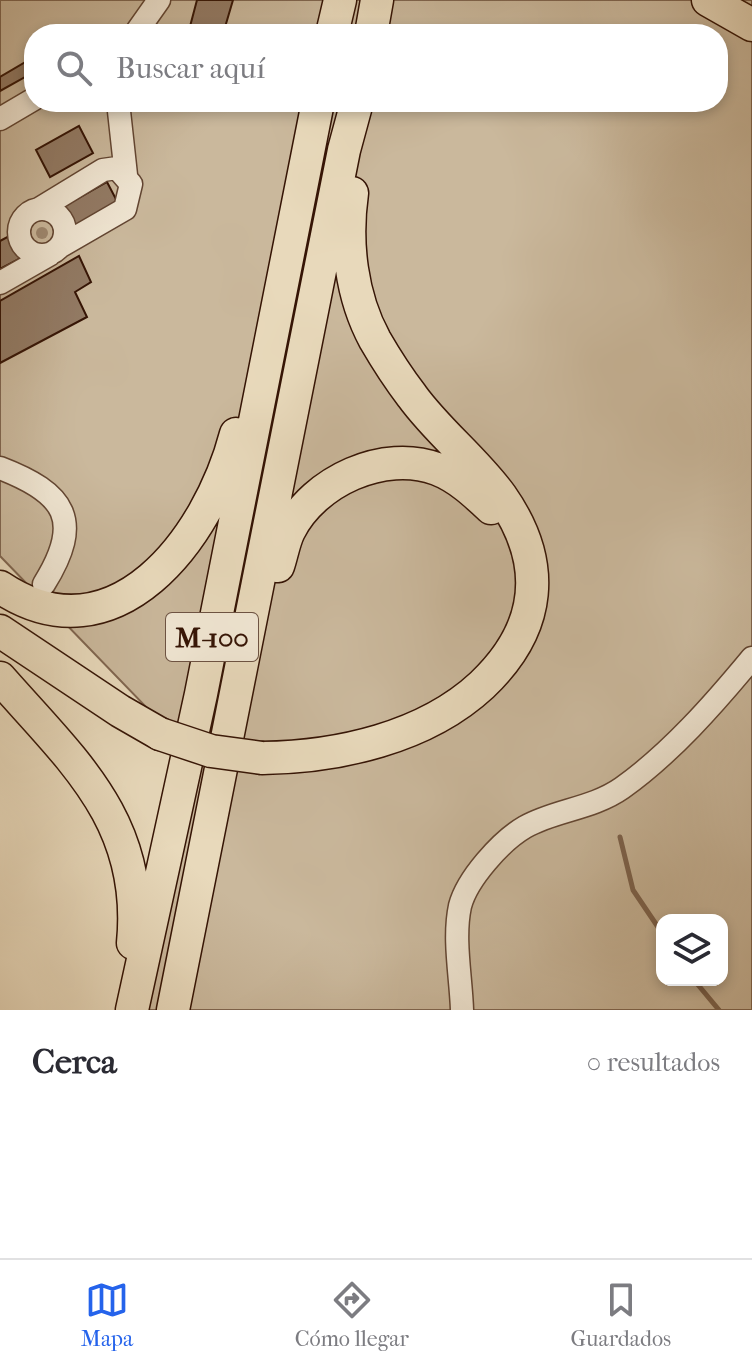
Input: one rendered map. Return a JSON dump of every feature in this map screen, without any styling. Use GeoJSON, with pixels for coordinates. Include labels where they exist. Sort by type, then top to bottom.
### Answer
{"type":"FeatureCollection","features":[{"type":"Feature","properties":{"kind":"highway"},"geometry":{"type":"LineString","coordinates":[[334,24],[340,0]]}},
{"type":"Feature","properties":{"kind":"highway"},"geometry":{"type":"LineString","coordinates":[[373,24],[377,0]]}},
{"type":"Feature","properties":{"kind":"highway"},"geometry":{"type":"LineString","coordinates":[[708,0],[752,25]]}},
{"type":"Feature","properties":{"kind":"highway","name":"M-100"},"geometry":{"type":"LineString","coordinates":[[129,1010],[201,694],[316,112]]}},
{"type":"Feature","properties":{"kind":"highway","name":"M-100"},"geometry":{"type":"LineString","coordinates":[[173,1010],[344,150],[356,112]]}},
{"type":"Feature","properties":{"kind":"highway"},"geometry":{"type":"LineString","coordinates":[[0,631],[160,734],[211,751],[262,758],[302,757],[386,738],[429,720],[467,698],[496,671],[530,615],[534,581],[529,548],[501,496],[412,397],[374,338],[359,298],[350,260],[349,213],[358,112]]}},
{"type":"Feature","properties":{"kind":"highway"},"geometry":{"type":"LineString","coordinates":[[0,587],[22,602],[64,612],[111,606],[149,583],[178,551],[198,521],[231,452],[285,262]]}},
{"type":"Feature","properties":{"kind":"highway"},"geometry":{"type":"LineString","coordinates":[[230,726],[248,681],[290,529],[314,499],[343,477],[379,465],[436,469],[469,487],[495,512],[512,544],[519,580],[518,636]]}},
{"type":"Feature","properties":{"kind":"highway"},"geometry":{"type":"LineString","coordinates":[[0,618],[58,669]]}},
{"type":"Feature","properties":{"kind":"highway"},"geometry":{"type":"LineString","coordinates":[[0,678],[83,771],[110,812],[128,861],[136,916],[129,1010]]}},
{"type":"Feature","properties":{"kind":"street"},"geometry":{"type":"LineString","coordinates":[[142,24],[159,0]]}},
{"type":"Feature","properties":{"kind":"street"},"geometry":{"type":"LineString","coordinates":[[0,119],[24,105]]}},
{"type":"Feature","properties":{"kind":"street"},"geometry":{"type":"LineString","coordinates":[[0,283],[125,209],[131,184],[126,175],[119,112]]}},
{"type":"Feature","properties":{"kind":"street"},"geometry":{"type":"LineString","coordinates":[[0,230],[103,170],[117,168],[126,175]]}},
{"type":"Feature","properties":{"kind":"street"},"geometry":{"type":"LineString","coordinates":[[32,212],[61,218],[66,232],[55,250],[34,254],[22,245],[18,230],[32,212]]}},
{"type":"Feature","properties":{"kind":"street"},"geometry":{"type":"LineString","coordinates":[[0,468],[41,485],[59,504],[65,540],[44,584]]}},
{"type":"Feature","properties":{"kind":"street"},"geometry":{"type":"LineString","coordinates":[[462,1010],[458,944],[461,904],[487,859],[526,827],[577,811],[621,788],[689,727],[752,658]]}},
{"type":"Feature","properties":{"kind":"shaded area"},"geometry":{"type":"Polygon","coordinates":[[[0,0],[752,0],[752,1010],[139,1010],[180,742],[0,556],[0,0]]]}},
{"type":"Feature","properties":{"kind":"building"},"geometry":{"type":"Polygon","coordinates":[[[197,0],[233,0],[226,24],[191,24],[197,0]]]}},
{"type":"Feature","properties":{"kind":"building"},"geometry":{"type":"Polygon","coordinates":[[[24,63],[24,78],[0,91],[0,77],[24,63]]]}},
{"type":"Feature","properties":{"kind":"building"},"geometry":{"type":"Polygon","coordinates":[[[79,126],[93,153],[50,177],[36,150],[79,126]]]}},
{"type":"Feature","properties":{"kind":"building"},"geometry":{"type":"Polygon","coordinates":[[[107,182],[118,203],[72,228],[61,208],[107,182]]]}},
{"type":"Feature","properties":{"kind":"building"},"geometry":{"type":"Polygon","coordinates":[[[11,235],[23,257],[0,269],[0,241],[11,235]]]}},
{"type":"Feature","properties":{"kind":"building"},"geometry":{"type":"Polygon","coordinates":[[[79,256],[91,282],[75,292],[87,317],[0,363],[0,301],[79,256]]]}},
{"type":"Feature","properties":{"kind":"waterway"},"geometry":{"type":"LineString","coordinates":[[620,837],[633,890],[656,924]]}},
{"type":"Feature","properties":{"kind":"waterway"},"geometry":{"type":"LineString","coordinates":[[699,986],[719,1010]]}}]}
